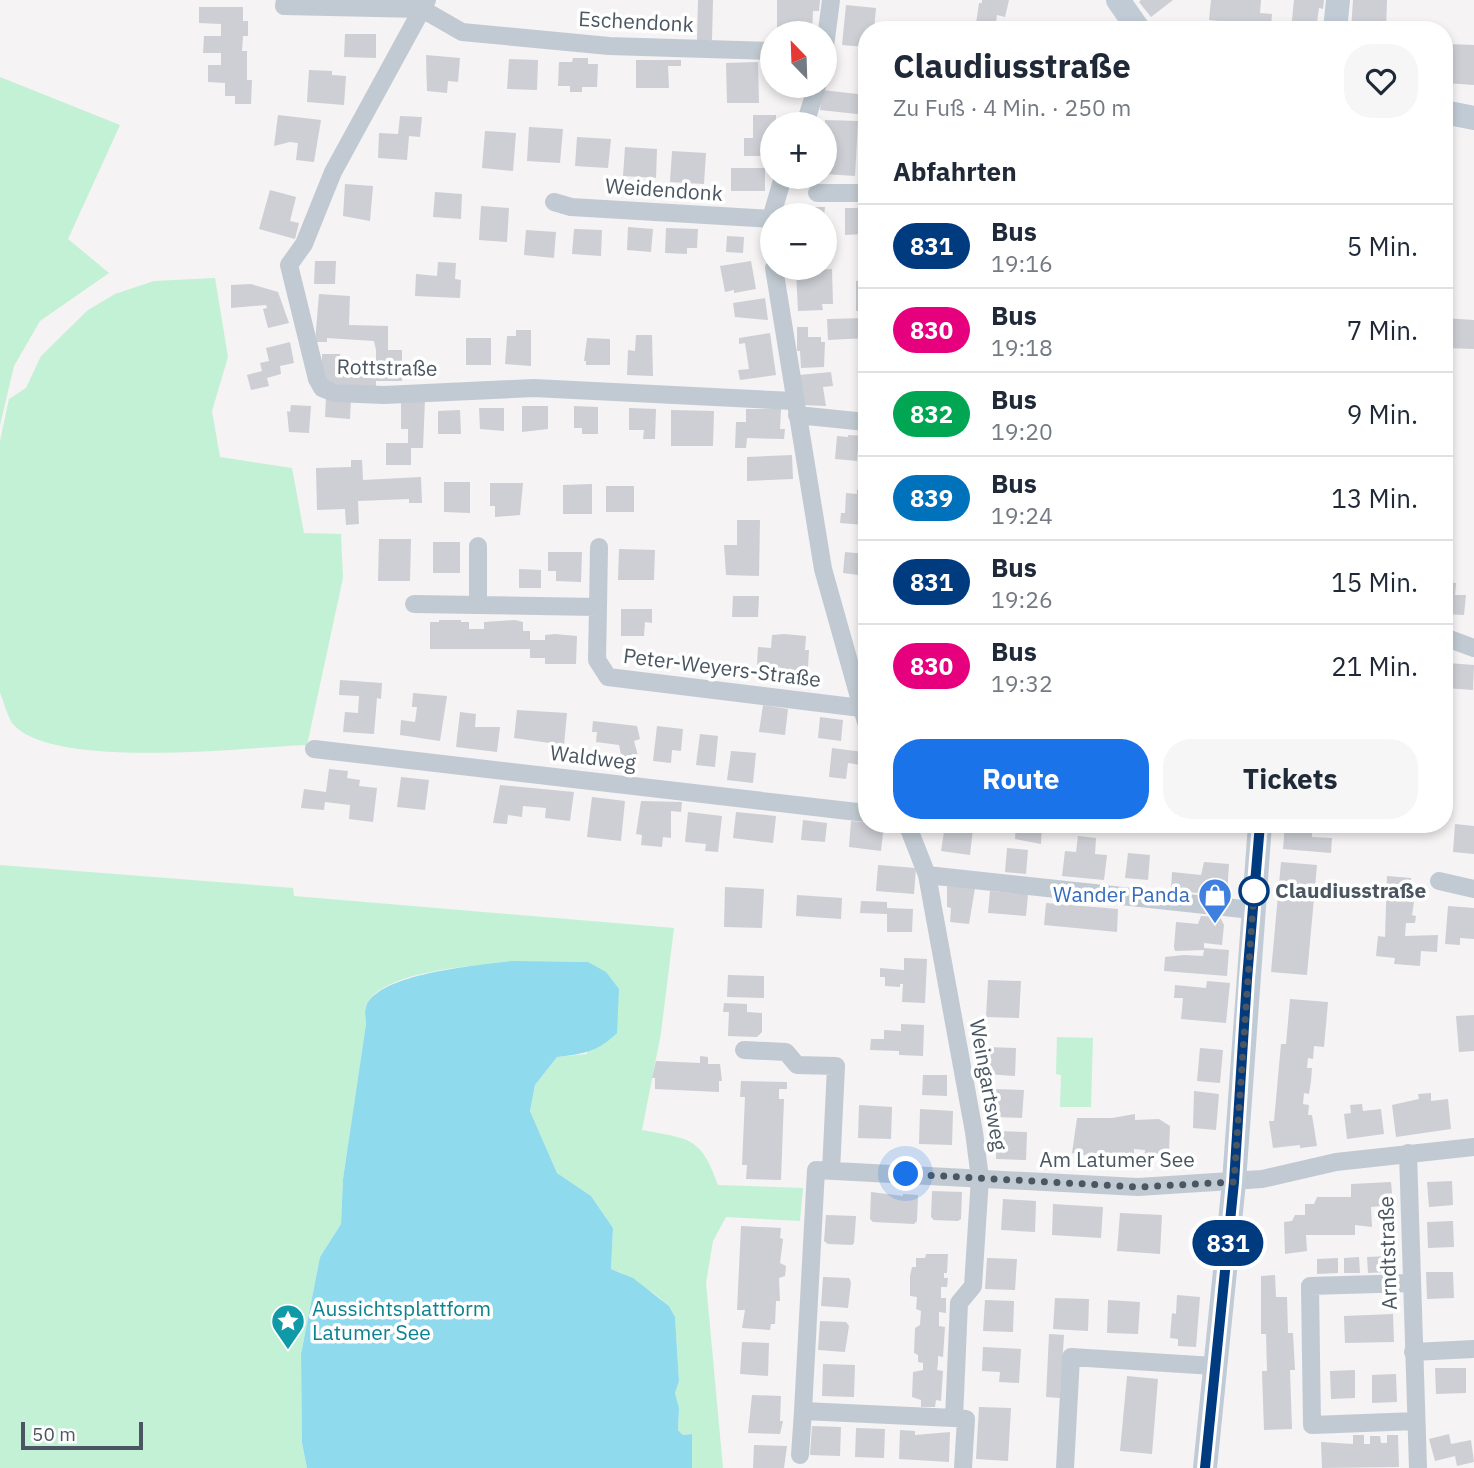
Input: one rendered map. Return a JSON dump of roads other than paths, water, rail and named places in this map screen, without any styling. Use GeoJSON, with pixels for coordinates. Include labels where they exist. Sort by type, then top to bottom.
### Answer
{"type":"FeatureCollection","features":[{"type":"Feature","properties":{"kind":"street"},"geometry":{"type":"LineString","coordinates":[[285,0],[284,6],[424,4]]}},
{"type":"Feature","properties":{"kind":"street"},"geometry":{"type":"LineString","coordinates":[[828,21],[831,0]]}},
{"type":"Feature","properties":{"kind":"street"},"geometry":{"type":"LineString","coordinates":[[1118,0],[1133,21]]}},
{"type":"Feature","properties":{"kind":"street"},"geometry":{"type":"LineString","coordinates":[[1336,21],[1338,0]]}},
{"type":"Feature","properties":{"kind":"street","name":"Eschendonk"},"geometry":{"type":"LineString","coordinates":[[424,4],[462,32],[609,46],[760,51]]}},
{"type":"Feature","properties":{"kind":"street","name":"Rottstraße"},"geometry":{"type":"LineString","coordinates":[[424,4],[333,172],[304,244],[289,265],[317,379],[322,388],[335,393],[384,396],[534,388],[795,408],[858,420]]}},
{"type":"Feature","properties":{"kind":"street"},"geometry":{"type":"LineString","coordinates":[[1453,114],[1474,118]]}},
{"type":"Feature","properties":{"kind":"street"},"geometry":{"type":"LineString","coordinates":[[817,193],[858,193]]}},
{"type":"Feature","properties":{"kind":"street","name":"Weidendonk"},"geometry":{"type":"LineString","coordinates":[[554,202],[571,207],[760,216]]}},
{"type":"Feature","properties":{"kind":"street"},"geometry":{"type":"LineString","coordinates":[[776,280],[823,569],[858,694]]}},
{"type":"Feature","properties":{"kind":"street"},"geometry":{"type":"LineString","coordinates":[[478,546],[478,605]]}},
{"type":"Feature","properties":{"kind":"street","name":"Peter-Weyers-Straße"},"geometry":{"type":"LineString","coordinates":[[599,547],[597,660],[608,677],[858,714]]}},
{"type":"Feature","properties":{"kind":"street"},"geometry":{"type":"LineString","coordinates":[[414,604],[598,607]]}},
{"type":"Feature","properties":{"kind":"street"},"geometry":{"type":"LineString","coordinates":[[1453,640],[1474,648]]}},
{"type":"Feature","properties":{"kind":"street","name":"Waldweg"},"geometry":{"type":"LineString","coordinates":[[314,749],[858,812]]}},
{"type":"Feature","properties":{"kind":"street","name":"Weingartsweg"},"geometry":{"type":"LineString","coordinates":[[911,833],[927,875],[980,1178],[973,1286],[960,1303],[954,1418],[966,1419],[963,1468]]}},
{"type":"Feature","properties":{"kind":"street"},"geometry":{"type":"LineString","coordinates":[[1205,1468],[1234,1182],[1259,833]]}},
{"type":"Feature","properties":{"kind":"street"},"geometry":{"type":"LineString","coordinates":[[927,875],[1252,910]]}},
{"type":"Feature","properties":{"kind":"street"},"geometry":{"type":"LineString","coordinates":[[1439,881],[1474,889]]}},
{"type":"Feature","properties":{"kind":"street"},"geometry":{"type":"LineString","coordinates":[[744,1050],[786,1052],[797,1065],[836,1066],[831,1171],[816,1170],[800,1455]]}},
{"type":"Feature","properties":{"kind":"street"},"geometry":{"type":"LineString","coordinates":[[1234,1182],[1262,1179],[1336,1163],[1474,1147]]}},
{"type":"Feature","properties":{"kind":"street","name":"Arndtstraße"},"geometry":{"type":"LineString","coordinates":[[1408,1153],[1418,1468]]}},
{"type":"Feature","properties":{"kind":"street","name":"Am Latumer See"},"geometry":{"type":"LineString","coordinates":[[831,1171],[1138,1187],[1234,1182]]}},
{"type":"Feature","properties":{"kind":"street"},"geometry":{"type":"LineString","coordinates":[[1411,1283],[1310,1286],[1312,1425],[1416,1421]]}},
{"type":"Feature","properties":{"kind":"street"},"geometry":{"type":"LineString","coordinates":[[1413,1352],[1474,1349]]}},
{"type":"Feature","properties":{"kind":"street"},"geometry":{"type":"LineString","coordinates":[[1065,1468],[1071,1357],[1214,1366]]}},
{"type":"Feature","properties":{"kind":"street"},"geometry":{"type":"LineString","coordinates":[[803,1411],[954,1418]]}},
{"type":"Feature","properties":{"kind":"water"},"geometry":{"type":"Polygon","coordinates":[[[511,961],[588,962],[606,972],[619,989],[617,1033],[589,1051],[557,1057],[535,1085],[530,1111],[557,1173],[591,1196],[613,1228],[611,1269],[633,1278],[669,1306],[675,1317],[679,1381],[675,1393],[679,1408],[678,1430],[683,1435],[692,1434],[692,1468],[307,1468],[302,1443],[301,1354],[320,1257],[341,1224],[343,1179],[366,1024],[366,1007],[374,995],[408,979],[455,968],[511,961]]]}},
{"type":"Feature","properties":{"kind":"place","name":"Claudiusstraße"},"geometry":{"type":"Point","coordinates":[1254,891]}},
{"type":"Feature","properties":{"kind":"place","name":"Wander Panda"},"geometry":{"type":"Point","coordinates":[1215,925]}},
{"type":"Feature","properties":{"kind":"place","name":"Aussichtsplattform Latumer See"},"geometry":{"type":"Point","coordinates":[288,1351]}}]}
